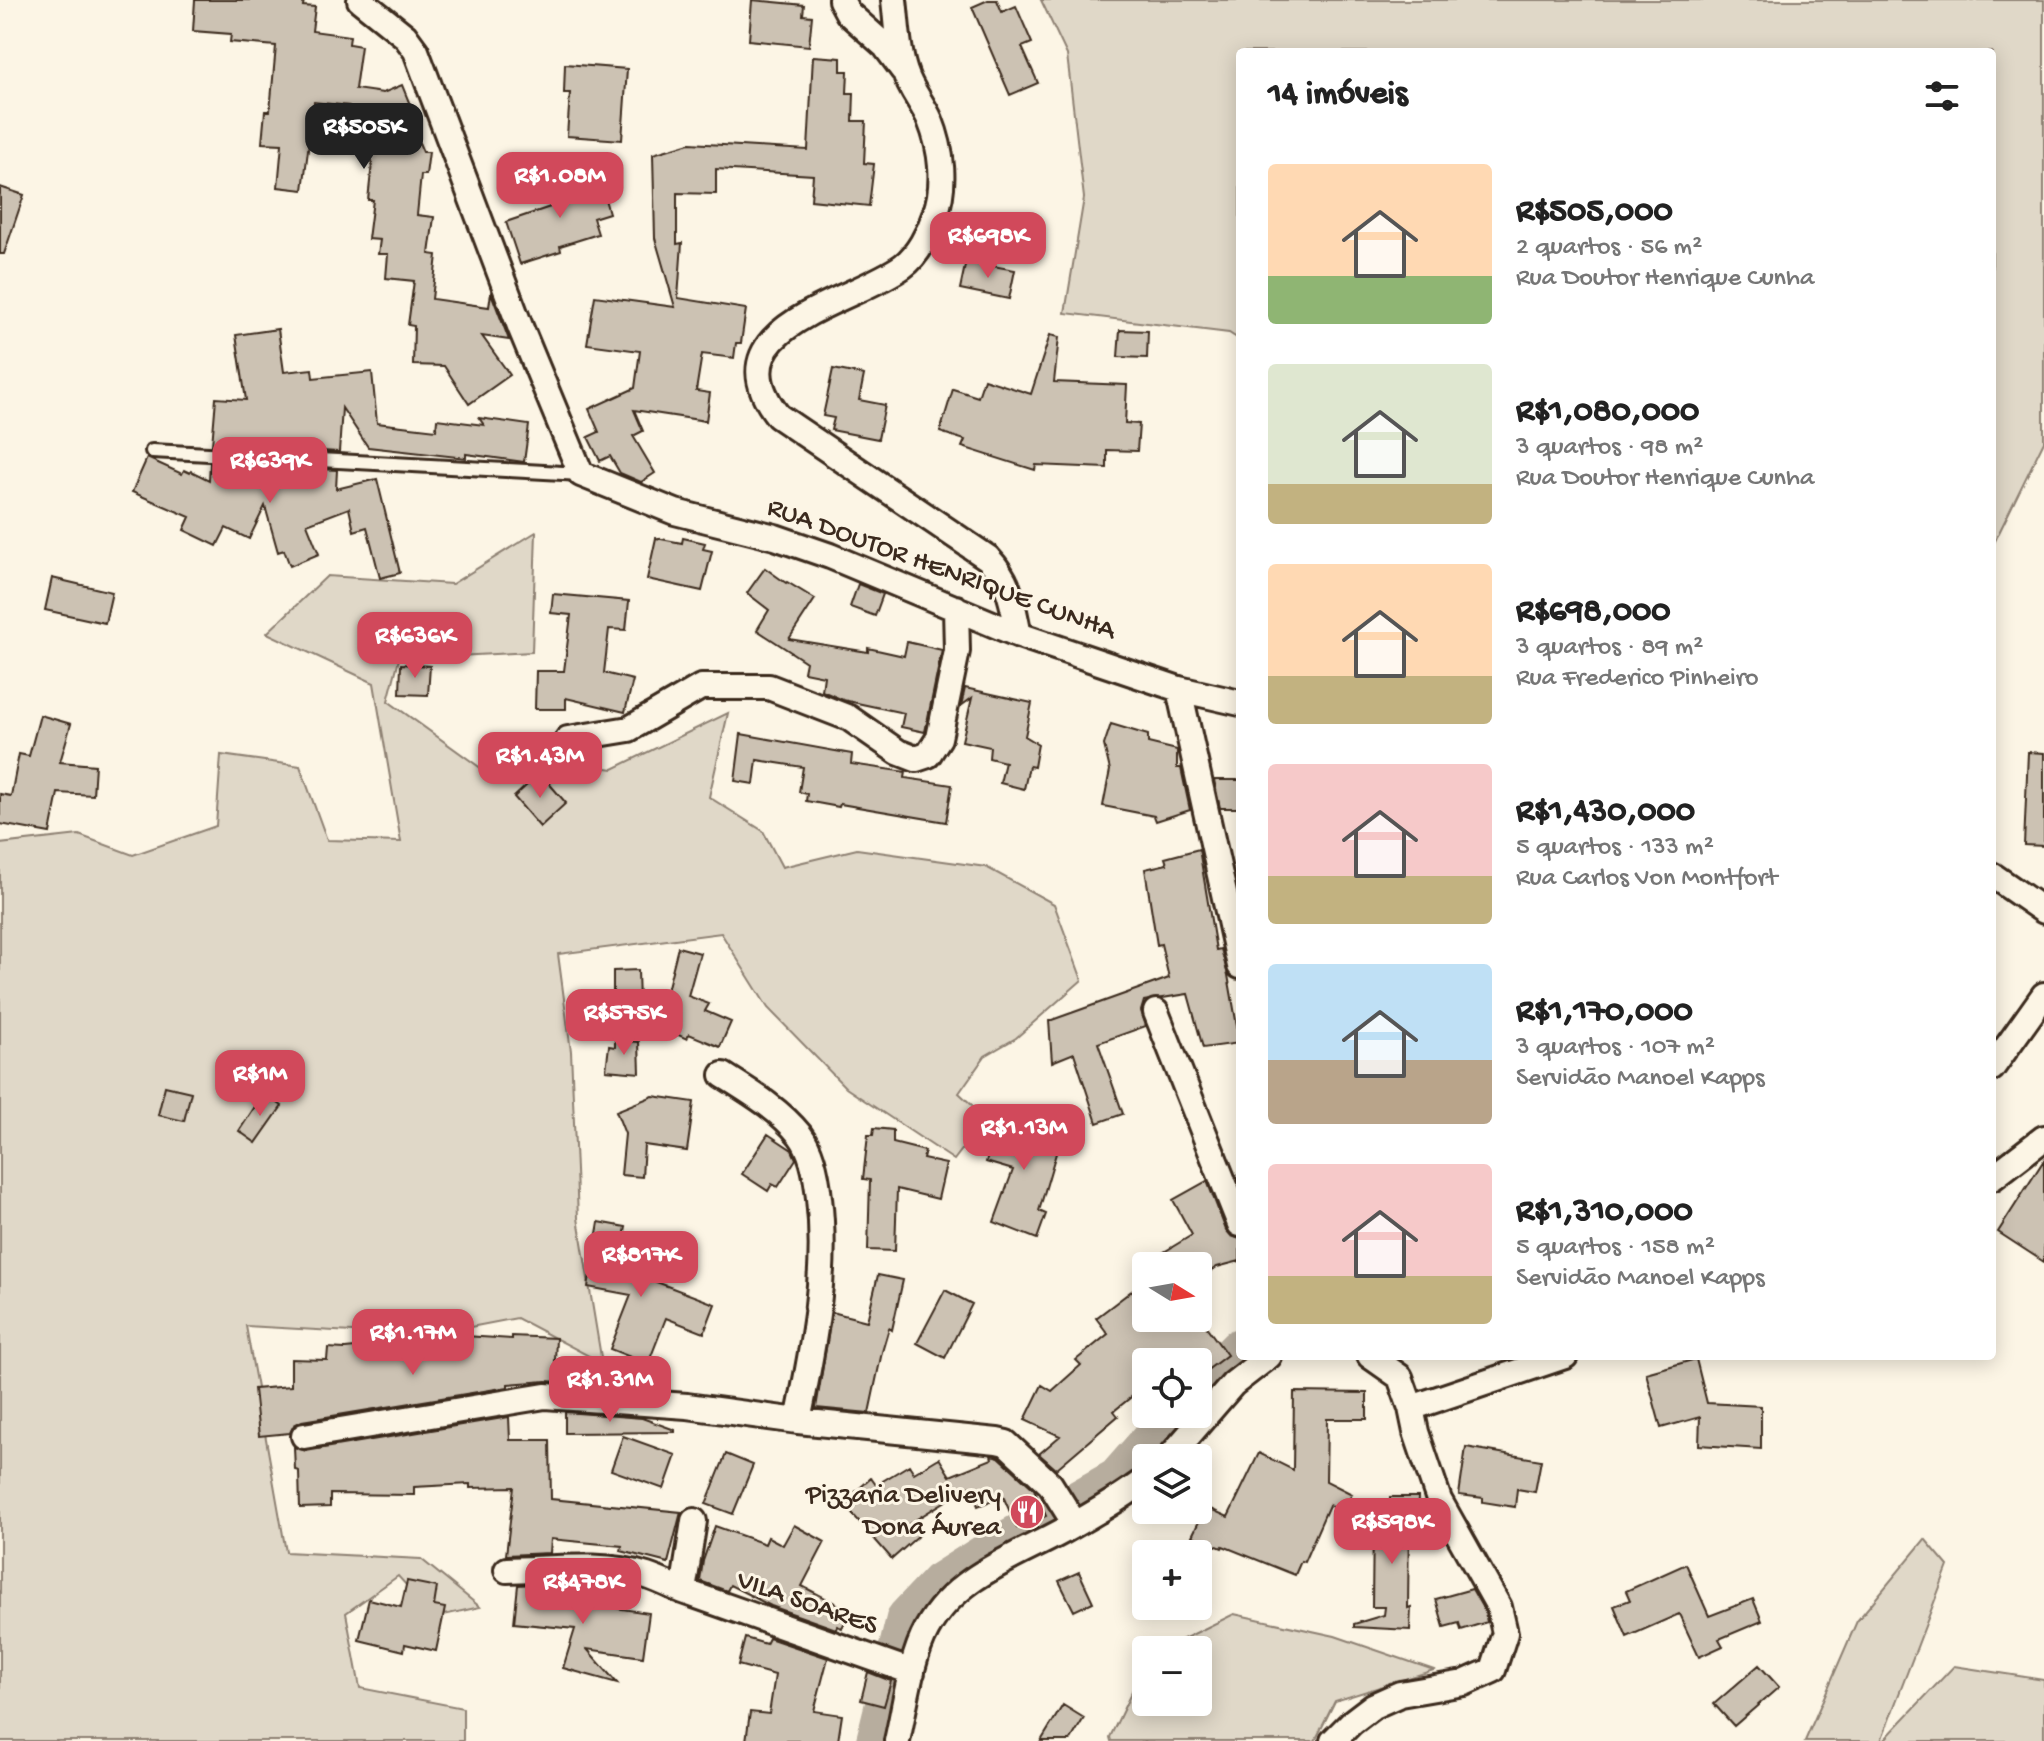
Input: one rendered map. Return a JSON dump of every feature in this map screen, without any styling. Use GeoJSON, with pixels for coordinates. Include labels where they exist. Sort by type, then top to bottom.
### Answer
{"type":"FeatureCollection","features":[{"type":"Feature","properties":{"kind":"street"},"geometry":{"type":"LineString","coordinates":[[360,0],[405,36],[416,51],[521,329],[581,474]]}},
{"type":"Feature","properties":{"kind":"street"},"geometry":{"type":"LineString","coordinates":[[841,0],[848,13],[885,46],[905,72],[930,120],[943,175],[936,213],[922,243],[904,265],[810,314],[769,341],[761,354],[757,372],[760,386],[766,402],[787,423],[988,558],[1003,574],[1010,590],[1019,635]]}},
{"type":"Feature","properties":{"kind":"street"},"geometry":{"type":"LineString","coordinates":[[894,0],[905,72]]}},
{"type":"Feature","properties":{"kind":"street","name":"RUA DOUTOR HENRIQUE CUNHA"},"geometry":{"type":"LineString","coordinates":[[581,474],[675,512],[775,537],[830,556],[1019,635],[1179,689],[1236,702]]}},
{"type":"Feature","properties":{"kind":"street"},"geometry":{"type":"LineString","coordinates":[[568,739],[629,729],[701,687],[769,687],[849,718],[898,752],[916,759],[928,755],[939,738],[957,651],[956,608]]}},
{"type":"Feature","properties":{"kind":"street"},"geometry":{"type":"LineString","coordinates":[[1179,689],[1236,948]]}},
{"type":"Feature","properties":{"kind":"street"},"geometry":{"type":"LineString","coordinates":[[1996,878],[2044,911]]}},
{"type":"Feature","properties":{"kind":"street"},"geometry":{"type":"LineString","coordinates":[[1996,1062],[2044,995]]}},
{"type":"Feature","properties":{"kind":"street"},"geometry":{"type":"LineString","coordinates":[[1156,1012],[1236,1214]]}},
{"type":"Feature","properties":{"kind":"street"},"geometry":{"type":"LineString","coordinates":[[723,1075],[770,1105],[801,1136],[816,1173],[823,1231],[821,1301],[798,1421]]}},
{"type":"Feature","properties":{"kind":"street"},"geometry":{"type":"LineString","coordinates":[[1996,1175],[2044,1138]]}},
{"type":"Feature","properties":{"kind":"street"},"geometry":{"type":"LineString","coordinates":[[1181,1444],[1233,1384],[1264,1360]]}},
{"type":"Feature","properties":{"kind":"street"},"geometry":{"type":"LineString","coordinates":[[1333,1741],[1373,1706],[1400,1694],[1464,1683],[1493,1670],[1505,1633],[1499,1607],[1439,1500],[1400,1377],[1376,1360]]}},
{"type":"Feature","properties":{"kind":"street"},"geometry":{"type":"LineString","coordinates":[[1411,1408],[1553,1360]]}},
{"type":"Feature","properties":{"kind":"street"},"geometry":{"type":"LineString","coordinates":[[304,1436],[545,1396],[687,1406],[798,1421],[997,1441],[1006,1443],[1050,1484],[1074,1524]]}},
{"type":"Feature","properties":{"kind":"street"},"geometry":{"type":"LineString","coordinates":[[897,1741],[911,1672],[926,1631],[944,1605],[995,1564],[1117,1501],[1132,1490]]}},
{"type":"Feature","properties":{"kind":"street"},"geometry":{"type":"LineString","coordinates":[[683,1591],[694,1521]]}},
{"type":"Feature","properties":{"kind":"street","name":"VILA SOARES"},"geometry":{"type":"LineString","coordinates":[[507,1570],[589,1568],[646,1576],[911,1672]]}},
{"type":"Feature","properties":{"kind":"lane"},"geometry":{"type":"LineString","coordinates":[[152,451],[581,474]]}},
{"type":"Feature","properties":{"kind":"shaded area"},"geometry":{"type":"Polygon","coordinates":[[[1041,0],[2044,0],[2044,441],[1996,539],[1996,48],[1236,48],[1236,337],[1229,333],[1065,313],[1084,198],[1067,55],[1041,0]]]}},
{"type":"Feature","properties":{"kind":"shaded area"},"geometry":{"type":"Polygon","coordinates":[[[536,532],[532,652],[399,659],[388,701],[489,774],[553,760],[613,769],[728,713],[709,797],[763,831],[782,867],[857,849],[986,867],[1054,904],[1082,980],[1016,1038],[985,1056],[959,1093],[986,1118],[954,1160],[846,1088],[768,1008],[721,933],[558,954],[571,1051],[578,1218],[602,1363],[517,1318],[424,1336],[246,1326],[286,1552],[421,1559],[480,1607],[435,1617],[398,1576],[346,1613],[360,1688],[463,1708],[463,1741],[0,1741],[0,844],[79,835],[133,855],[216,826],[221,755],[300,766],[327,840],[401,842],[374,683],[267,633],[327,576],[452,584],[536,532]]]}},
{"type":"Feature","properties":{"kind":"shaded area"},"geometry":{"type":"Polygon","coordinates":[[[1925,1539],[1948,1566],[1881,1741],[1805,1741],[1857,1621],[1925,1539]]]}},
{"type":"Feature","properties":{"kind":"shaded area"},"geometry":{"type":"Polygon","coordinates":[[[1234,1614],[1335,1636],[1434,1670],[1335,1701],[1315,1741],[1111,1741],[1110,1737],[1132,1691],[1132,1716],[1212,1716],[1212,1636],[1189,1636],[1234,1614]]]}},
{"type":"Feature","properties":{"kind":"shaded area"},"geometry":{"type":"Polygon","coordinates":[[[1954,1666],[2044,1680],[2044,1741],[1883,1741],[1954,1666]]]}},
{"type":"Feature","properties":{"kind":"building"},"geometry":{"type":"Polygon","coordinates":[[[195,0],[304,0],[303,6],[315,7],[312,31],[350,36],[349,44],[361,46],[355,89],[383,93],[402,85],[411,107],[405,110],[423,152],[429,152],[426,175],[421,175],[417,215],[434,217],[429,254],[437,255],[432,299],[489,307],[491,293],[509,340],[482,336],[510,375],[469,404],[444,366],[413,365],[414,326],[408,325],[414,281],[386,278],[388,254],[378,254],[380,240],[368,239],[373,200],[368,200],[372,163],[349,106],[314,102],[303,190],[278,187],[282,144],[262,143],[265,111],[270,111],[276,46],[230,42],[231,34],[193,31],[195,0]]]}},
{"type":"Feature","properties":{"kind":"building"},"geometry":{"type":"Polygon","coordinates":[[[752,0],[804,5],[803,15],[812,16],[809,46],[749,40],[752,0]]]}},
{"type":"Feature","properties":{"kind":"building"},"geometry":{"type":"Polygon","coordinates":[[[988,0],[997,0],[1002,12],[1016,6],[1032,43],[1022,47],[1038,83],[1010,95],[972,7],[988,0]]]}},
{"type":"Feature","properties":{"kind":"building"},"geometry":{"type":"Polygon","coordinates":[[[813,56],[841,58],[841,71],[848,71],[847,93],[854,93],[853,121],[866,121],[864,163],[874,164],[869,206],[811,200],[813,175],[716,169],[716,194],[677,193],[677,244],[682,243],[678,298],[746,309],[741,343],[736,343],[734,358],[702,354],[696,391],[710,393],[706,421],[634,410],[643,431],[633,436],[655,473],[641,482],[620,473],[610,456],[600,461],[588,437],[599,432],[589,409],[635,388],[640,351],[587,344],[595,296],[675,307],[655,238],[653,154],[690,143],[808,150],[813,56]]]}},
{"type":"Feature","properties":{"kind":"building"},"geometry":{"type":"Polygon","coordinates":[[[565,64],[627,69],[622,140],[567,136],[570,93],[564,93],[565,64]]]}},
{"type":"Feature","properties":{"kind":"building"},"geometry":{"type":"Polygon","coordinates":[[[590,173],[598,175],[609,213],[593,218],[598,234],[560,246],[561,251],[520,264],[506,222],[553,206],[550,194],[571,188],[569,179],[590,173]]]}},
{"type":"Feature","properties":{"kind":"building"},"geometry":{"type":"Polygon","coordinates":[[[0,187],[24,195],[4,254],[0,254],[0,187]]]}},
{"type":"Feature","properties":{"kind":"building"},"geometry":{"type":"Polygon","coordinates":[[[966,261],[1015,270],[1009,299],[960,289],[966,261]]]}},
{"type":"Feature","properties":{"kind":"building"},"geometry":{"type":"Polygon","coordinates":[[[278,329],[284,372],[312,369],[313,378],[372,372],[377,423],[436,430],[437,419],[484,425],[479,418],[529,425],[524,462],[466,454],[466,458],[368,447],[342,408],[339,452],[212,445],[216,398],[246,400],[236,335],[278,329]]]}},
{"type":"Feature","properties":{"kind":"building"},"geometry":{"type":"Polygon","coordinates":[[[1120,330],[1148,331],[1147,358],[1118,357],[1120,330]]]}},
{"type":"Feature","properties":{"kind":"building"},"geometry":{"type":"Polygon","coordinates":[[[1050,335],[1059,337],[1054,382],[1127,385],[1125,423],[1139,424],[1137,451],[1107,450],[1107,468],[1036,465],[1035,470],[962,447],[965,440],[940,432],[953,389],[978,397],[984,379],[1031,394],[1050,335]]]}},
{"type":"Feature","properties":{"kind":"building"},"geometry":{"type":"Polygon","coordinates":[[[833,369],[864,375],[859,400],[885,405],[878,439],[831,430],[834,418],[823,416],[833,369]]]}},
{"type":"Feature","properties":{"kind":"building"},"geometry":{"type":"Polygon","coordinates":[[[147,458],[182,474],[184,470],[191,471],[209,480],[210,463],[337,470],[336,489],[377,479],[400,573],[380,578],[367,527],[354,531],[349,508],[307,524],[319,554],[290,566],[284,550],[278,552],[265,506],[249,539],[226,528],[217,546],[184,530],[190,517],[132,492],[147,458]]]}},
{"type":"Feature","properties":{"kind":"building"},"geometry":{"type":"Polygon","coordinates":[[[656,538],[682,543],[683,538],[705,543],[703,549],[712,551],[702,591],[647,579],[656,538]]]}},
{"type":"Feature","properties":{"kind":"building"},"geometry":{"type":"Polygon","coordinates":[[[765,568],[815,599],[789,639],[868,652],[868,648],[904,656],[907,642],[942,650],[925,732],[901,727],[904,713],[843,700],[822,691],[824,676],[804,672],[806,662],[757,630],[769,610],[747,593],[765,568]]]}},
{"type":"Feature","properties":{"kind":"building"},"geometry":{"type":"Polygon","coordinates":[[[52,578],[112,592],[105,623],[45,610],[52,578]]]}},
{"type":"Feature","properties":{"kind":"building"},"geometry":{"type":"Polygon","coordinates":[[[858,584],[883,594],[875,616],[850,607],[858,584]]]}},
{"type":"Feature","properties":{"kind":"building"},"geometry":{"type":"Polygon","coordinates":[[[553,594],[629,601],[626,630],[609,629],[604,673],[633,680],[625,712],[566,698],[566,709],[535,709],[536,671],[564,671],[571,615],[551,613],[553,594]]]}},
{"type":"Feature","properties":{"kind":"building"},"geometry":{"type":"Polygon","coordinates":[[[401,664],[430,666],[428,695],[400,694],[401,664]]]}},
{"type":"Feature","properties":{"kind":"building"},"geometry":{"type":"Polygon","coordinates":[[[965,688],[1032,703],[1025,736],[1038,744],[1034,767],[1029,766],[1024,789],[1000,783],[1005,762],[989,758],[990,747],[962,741],[972,698],[961,706],[965,688]]]}},
{"type":"Feature","properties":{"kind":"building"},"geometry":{"type":"Polygon","coordinates":[[[40,715],[71,724],[60,762],[95,765],[93,795],[58,793],[50,833],[0,824],[0,794],[11,796],[19,754],[29,756],[40,715]]]}},
{"type":"Feature","properties":{"kind":"building"},"geometry":{"type":"Polygon","coordinates":[[[1111,724],[1148,735],[1148,743],[1177,750],[1177,768],[1181,768],[1190,810],[1156,821],[1154,816],[1103,806],[1110,770],[1104,745],[1111,724]]]}},
{"type":"Feature","properties":{"kind":"building"},"geometry":{"type":"Polygon","coordinates":[[[741,734],[852,754],[851,764],[906,772],[905,778],[952,785],[946,822],[806,801],[807,794],[799,792],[803,767],[757,760],[754,784],[735,781],[741,734]]]}},
{"type":"Feature","properties":{"kind":"building"},"geometry":{"type":"Polygon","coordinates":[[[2028,752],[2044,753],[2044,846],[2024,845],[2028,752]]]}},
{"type":"Feature","properties":{"kind":"building"},"geometry":{"type":"Polygon","coordinates":[[[540,773],[566,803],[540,827],[514,797],[540,773]]]}},
{"type":"Feature","properties":{"kind":"building"},"geometry":{"type":"Polygon","coordinates":[[[1214,780],[1236,780],[1236,808],[1220,808],[1214,780]]]}},
{"type":"Feature","properties":{"kind":"building"},"geometry":{"type":"Polygon","coordinates":[[[1199,849],[1216,950],[1221,949],[1228,975],[1236,1020],[1236,1044],[1203,1048],[1188,994],[1144,1001],[1141,1011],[1146,1026],[1098,1043],[1123,1114],[1097,1123],[1074,1053],[1052,1062],[1049,1021],[1169,978],[1161,944],[1157,945],[1145,869],[1167,864],[1165,858],[1199,849]]]}},
{"type":"Feature","properties":{"kind":"building"},"geometry":{"type":"Polygon","coordinates":[[[678,947],[700,953],[688,996],[709,1004],[705,1011],[731,1022],[720,1047],[689,1034],[687,1039],[665,1029],[675,1003],[664,1003],[678,947]]]}},
{"type":"Feature","properties":{"kind":"building"},"geometry":{"type":"Polygon","coordinates":[[[638,970],[639,1003],[613,1004],[613,971],[638,970]]]}},
{"type":"Feature","properties":{"kind":"building"},"geometry":{"type":"Polygon","coordinates":[[[615,1040],[639,1042],[640,1073],[606,1070],[609,1046],[615,1047],[615,1040]]]}},
{"type":"Feature","properties":{"kind":"building"},"geometry":{"type":"Polygon","coordinates":[[[165,1086],[191,1092],[184,1121],[158,1115],[165,1086]]]}},
{"type":"Feature","properties":{"kind":"building"},"geometry":{"type":"Polygon","coordinates":[[[264,1093],[282,1106],[256,1143],[239,1131],[264,1093]]]}},
{"type":"Feature","properties":{"kind":"building"},"geometry":{"type":"Polygon","coordinates":[[[653,1096],[694,1102],[687,1151],[644,1145],[642,1177],[621,1175],[625,1134],[616,1111],[653,1096]]]}},
{"type":"Feature","properties":{"kind":"building"},"geometry":{"type":"Polygon","coordinates":[[[1000,1114],[1062,1133],[1039,1211],[1046,1214],[1037,1239],[994,1222],[1013,1170],[986,1162],[1000,1114]]]}},
{"type":"Feature","properties":{"kind":"building"},"geometry":{"type":"Polygon","coordinates":[[[874,1128],[893,1130],[893,1143],[925,1151],[923,1159],[946,1164],[938,1199],[897,1189],[895,1251],[868,1250],[870,1180],[863,1179],[868,1135],[873,1135],[874,1128]]]}},
{"type":"Feature","properties":{"kind":"building"},"geometry":{"type":"Polygon","coordinates":[[[768,1134],[792,1150],[796,1159],[778,1187],[772,1184],[768,1191],[742,1174],[768,1134]]]}},
{"type":"Feature","properties":{"kind":"building"},"geometry":{"type":"Polygon","coordinates":[[[2044,1160],[2044,1262],[1998,1232],[2044,1160]]]}},
{"type":"Feature","properties":{"kind":"building"},"geometry":{"type":"Polygon","coordinates":[[[1207,1181],[1226,1230],[1236,1238],[1236,1262],[1212,1270],[1212,1252],[1164,1252],[1192,1235],[1173,1200],[1207,1181]]]}},
{"type":"Feature","properties":{"kind":"building"},"geometry":{"type":"Polygon","coordinates":[[[599,1222],[626,1227],[619,1263],[631,1265],[630,1272],[715,1304],[704,1333],[666,1318],[648,1364],[610,1349],[631,1295],[588,1287],[599,1222]]]}},
{"type":"Feature","properties":{"kind":"building"},"geometry":{"type":"Polygon","coordinates":[[[878,1275],[903,1280],[892,1330],[889,1328],[882,1352],[869,1413],[816,1408],[832,1312],[867,1321],[878,1275]]]}},
{"type":"Feature","properties":{"kind":"building"},"geometry":{"type":"Polygon","coordinates":[[[945,1290],[972,1304],[945,1358],[917,1343],[945,1290]]]}},
{"type":"Feature","properties":{"kind":"building"},"geometry":{"type":"Polygon","coordinates":[[[1132,1291],[1132,1332],[1210,1332],[1227,1355],[1212,1366],[1212,1348],[1132,1348],[1132,1396],[1114,1411],[1118,1416],[1056,1469],[1039,1454],[1060,1436],[1025,1420],[1042,1385],[1052,1391],[1081,1365],[1076,1360],[1108,1334],[1096,1318],[1132,1291]]]}},
{"type":"Feature","properties":{"kind":"building"},"geometry":{"type":"Polygon","coordinates":[[[449,1335],[556,1338],[555,1361],[612,1365],[611,1386],[546,1381],[508,1384],[508,1387],[302,1421],[294,1425],[290,1433],[259,1436],[254,1389],[291,1386],[291,1359],[327,1360],[328,1348],[449,1343],[449,1335]]]}},
{"type":"Feature","properties":{"kind":"building"},"geometry":{"type":"Polygon","coordinates":[[[1696,1360],[1707,1403],[1761,1406],[1761,1449],[1699,1445],[1700,1417],[1661,1428],[1646,1373],[1696,1360]]]}},
{"type":"Feature","properties":{"kind":"building"},"geometry":{"type":"Polygon","coordinates":[[[1294,1392],[1367,1393],[1367,1419],[1327,1419],[1326,1481],[1352,1494],[1343,1512],[1329,1505],[1304,1562],[1301,1561],[1295,1575],[1212,1544],[1212,1540],[1192,1536],[1198,1524],[1212,1524],[1212,1510],[1228,1517],[1259,1453],[1293,1470],[1294,1392]]]}},
{"type":"Feature","properties":{"kind":"building"},"geometry":{"type":"Polygon","coordinates":[[[565,1412],[642,1418],[675,1432],[565,1433],[565,1412]]]}},
{"type":"Feature","properties":{"kind":"building"},"geometry":{"type":"Polygon","coordinates":[[[509,1417],[510,1440],[550,1440],[551,1499],[681,1512],[668,1563],[621,1551],[622,1546],[551,1539],[550,1553],[506,1555],[514,1487],[470,1488],[470,1484],[414,1487],[414,1495],[330,1494],[330,1507],[300,1508],[299,1471],[295,1470],[294,1447],[306,1451],[509,1417]]]}},
{"type":"Feature","properties":{"kind":"building"},"geometry":{"type":"Polygon","coordinates":[[[623,1436],[676,1455],[664,1489],[611,1470],[623,1436]]]}},
{"type":"Feature","properties":{"kind":"building"},"geometry":{"type":"Polygon","coordinates":[[[1466,1447],[1541,1460],[1535,1492],[1517,1489],[1515,1507],[1459,1495],[1466,1447]]]}},
{"type":"Feature","properties":{"kind":"building"},"geometry":{"type":"Polygon","coordinates":[[[726,1454],[753,1465],[733,1514],[706,1504],[726,1454]]]}},
{"type":"Feature","properties":{"kind":"building"},"geometry":{"type":"Polygon","coordinates":[[[991,1455],[999,1457],[1034,1489],[1046,1516],[1017,1528],[1003,1496],[978,1506],[970,1486],[909,1524],[919,1535],[892,1559],[843,1503],[871,1478],[876,1485],[909,1465],[914,1473],[939,1458],[950,1476],[992,1459],[991,1455]]]}},
{"type":"Feature","properties":{"kind":"building"},"geometry":{"type":"Polygon","coordinates":[[[1390,1497],[1418,1497],[1417,1521],[1409,1521],[1410,1630],[1354,1627],[1354,1624],[1384,1615],[1385,1607],[1372,1607],[1373,1521],[1390,1521],[1390,1497]]]}},
{"type":"Feature","properties":{"kind":"building"},"geometry":{"type":"Polygon","coordinates":[[[794,1525],[825,1542],[802,1586],[850,1611],[842,1628],[837,1626],[836,1629],[771,1606],[730,1585],[727,1591],[700,1581],[715,1526],[765,1544],[768,1537],[783,1545],[794,1525]]]}},
{"type":"Feature","properties":{"kind":"building"},"geometry":{"type":"Polygon","coordinates":[[[1686,1564],[1709,1616],[1753,1599],[1762,1621],[1719,1639],[1723,1646],[1699,1657],[1679,1614],[1627,1637],[1614,1606],[1630,1600],[1626,1591],[1686,1564]]]}},
{"type":"Feature","properties":{"kind":"building"},"geometry":{"type":"Polygon","coordinates":[[[1079,1572],[1093,1602],[1074,1611],[1059,1581],[1079,1572]]]}},
{"type":"Feature","properties":{"kind":"building"},"geometry":{"type":"Polygon","coordinates":[[[407,1581],[437,1587],[434,1606],[445,1608],[436,1651],[405,1644],[404,1651],[359,1640],[369,1599],[401,1607],[407,1581]]]}},
{"type":"Feature","properties":{"kind":"building"},"geometry":{"type":"Polygon","coordinates":[[[547,1583],[547,1586],[569,1588],[568,1601],[649,1613],[643,1657],[587,1649],[617,1683],[563,1668],[575,1629],[514,1623],[518,1585],[547,1583]]]}},
{"type":"Feature","properties":{"kind":"building"},"geometry":{"type":"Polygon","coordinates":[[[1472,1589],[1487,1622],[1461,1630],[1459,1623],[1444,1627],[1436,1599],[1472,1589]]]}},
{"type":"Feature","properties":{"kind":"building"},"geometry":{"type":"Polygon","coordinates":[[[745,1638],[766,1644],[769,1638],[828,1658],[814,1711],[842,1715],[838,1741],[746,1741],[750,1712],[769,1714],[775,1675],[738,1665],[745,1638]]]}},
{"type":"Feature","properties":{"kind":"building"},"geometry":{"type":"Polygon","coordinates":[[[1759,1665],[1779,1687],[1734,1726],[1714,1704],[1759,1665]]]}},
{"type":"Feature","properties":{"kind":"building"},"geometry":{"type":"Polygon","coordinates":[[[868,1672],[891,1681],[884,1706],[861,1700],[868,1672]]]}},
{"type":"Feature","properties":{"kind":"building"},"geometry":{"type":"Polygon","coordinates":[[[1063,1705],[1084,1718],[1070,1741],[1041,1741],[1063,1705]]]}},
{"type":"Feature","properties":{"kind":"waterway"},"geometry":{"type":"LineString","coordinates":[[1212,1378],[1236,1354]]}},
{"type":"Feature","properties":{"kind":"waterway"},"geometry":{"type":"LineString","coordinates":[[878,1741],[908,1619],[941,1584],[1118,1480],[1164,1428]]}},
{"type":"Feature","properties":{"kind":"place","name":"Pizzaria Delivery Dona Áurea"},"geometry":{"type":"Point","coordinates":[1027,1512]}}]}
